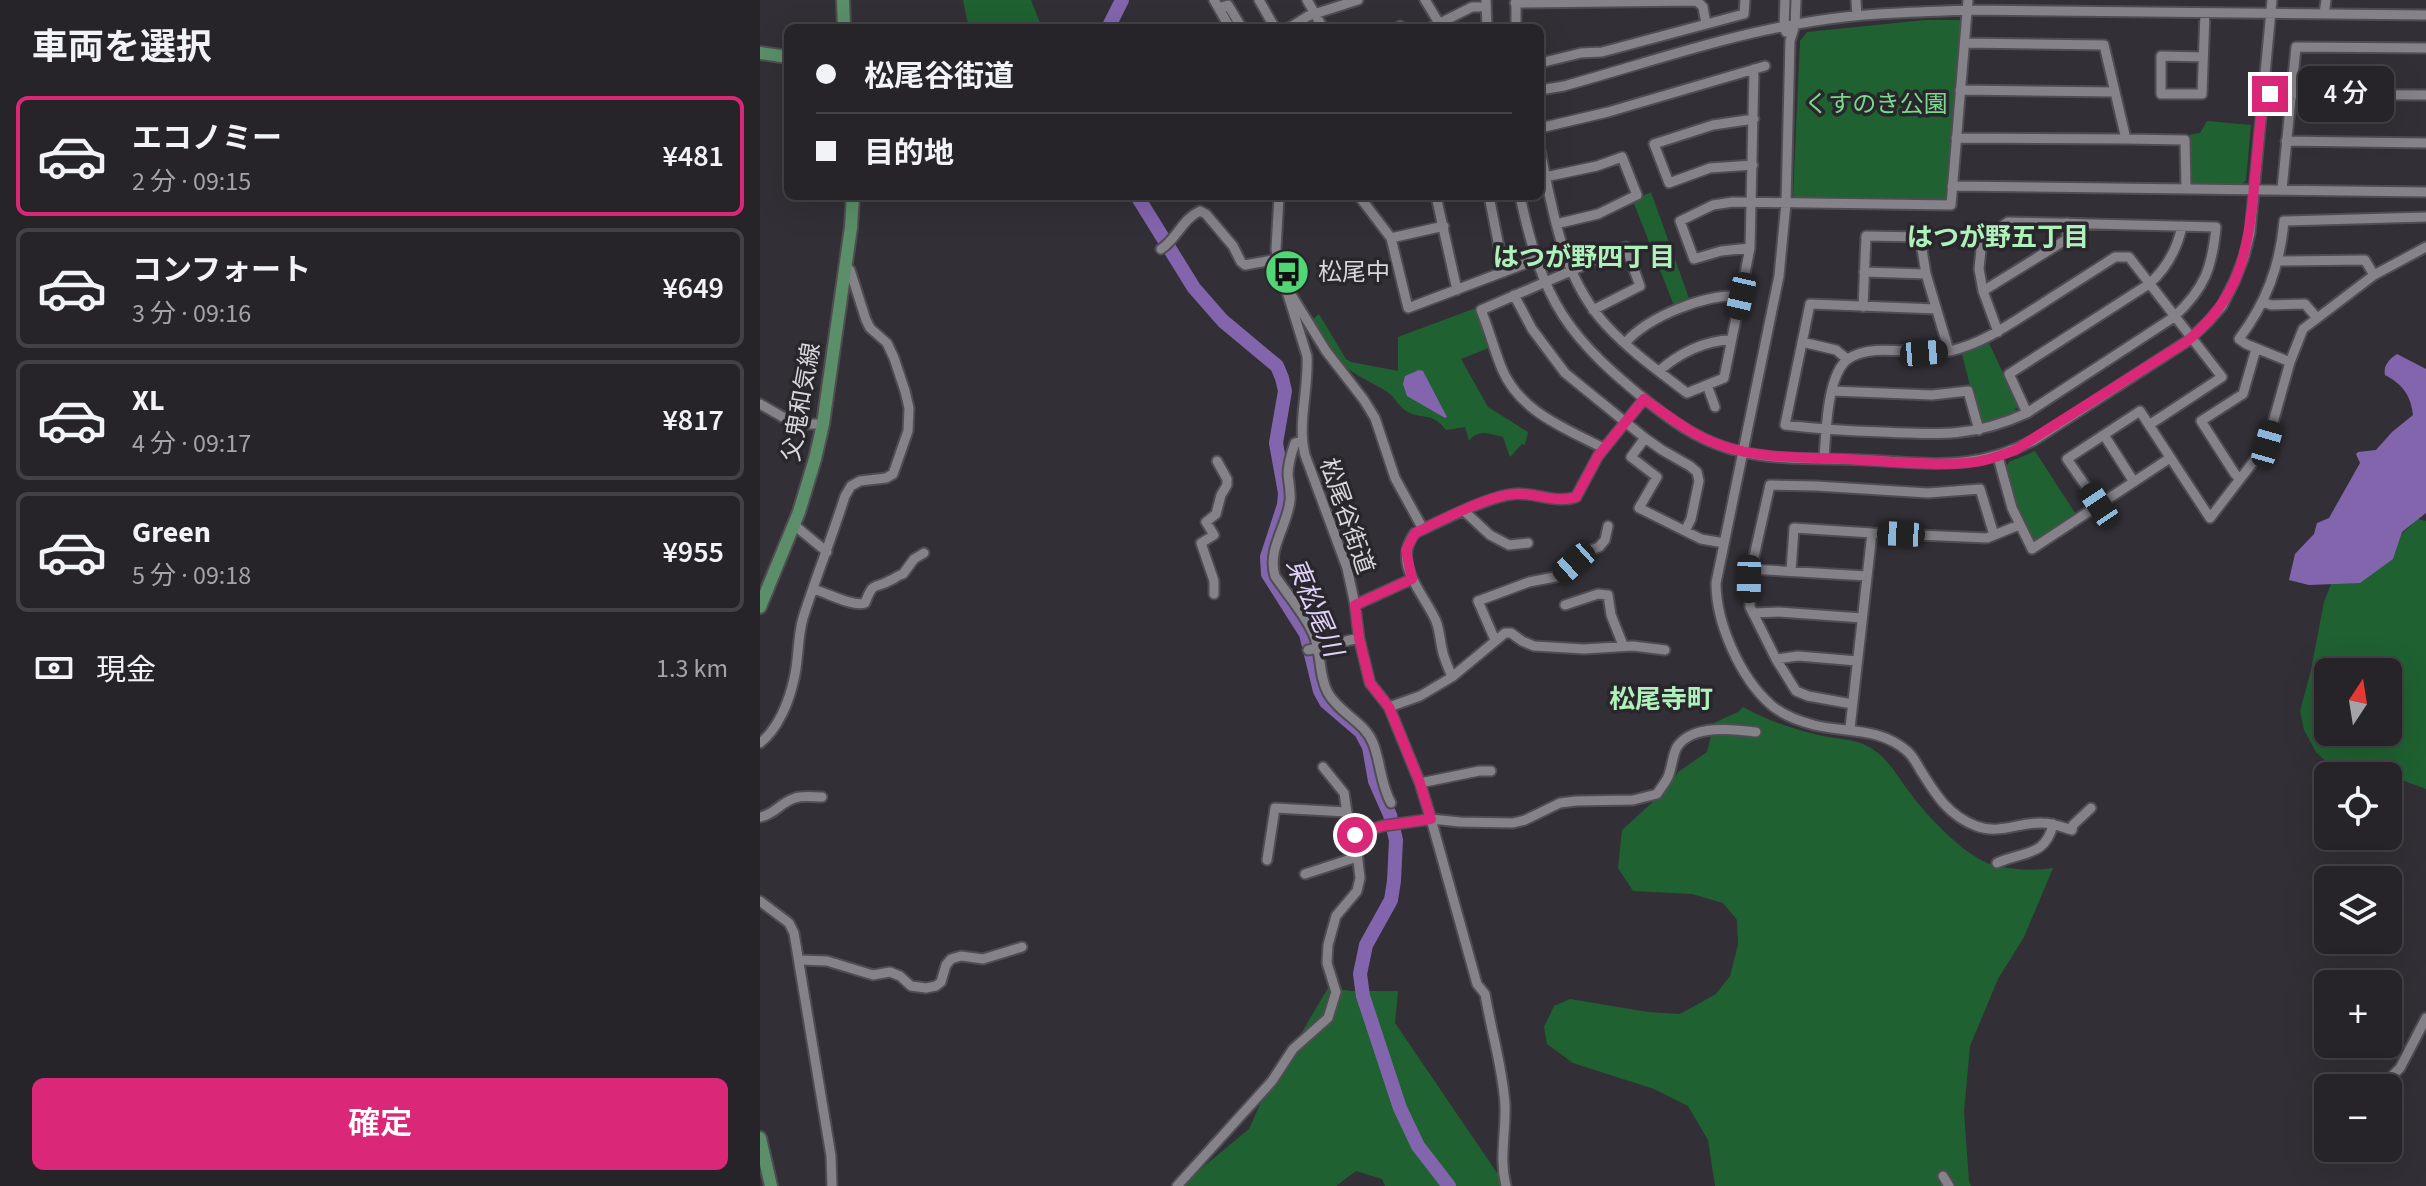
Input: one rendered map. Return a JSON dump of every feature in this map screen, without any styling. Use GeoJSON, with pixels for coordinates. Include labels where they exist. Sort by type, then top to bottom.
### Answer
{"type":"FeatureCollection","features":[{"type":"Feature","properties":{"kind":"main road"},"geometry":{"type":"LineString","coordinates":[[843,0],[844,24]]}},
{"type":"Feature","properties":{"kind":"main road"},"geometry":{"type":"LineString","coordinates":[[760,53],[784,56]]}},
{"type":"Feature","properties":{"kind":"main road","name":"父鬼和気線"},"geometry":{"type":"LineString","coordinates":[[760,607],[764,589],[809,483],[823,424],[853,200]]}},
{"type":"Feature","properties":{"kind":"main road"},"geometry":{"type":"LineString","coordinates":[[760,1138],[771,1186]]}},
{"type":"Feature","properties":{"kind":"street"},"geometry":{"type":"LineString","coordinates":[[1259,0],[1273,24]]}},
{"type":"Feature","properties":{"kind":"street"},"geometry":{"type":"LineString","coordinates":[[1307,0],[1321,24]]}},
{"type":"Feature","properties":{"kind":"street"},"geometry":{"type":"LineString","coordinates":[[1425,0],[1434,24]]}},
{"type":"Feature","properties":{"kind":"street"},"geometry":{"type":"LineString","coordinates":[[1544,62],[1581,53],[1602,52],[1744,14],[1745,0]]}},
{"type":"Feature","properties":{"kind":"street"},"geometry":{"type":"LineString","coordinates":[[1785,0],[1790,26],[1786,203],[1776,294],[1716,583],[1719,617],[1725,634],[1750,680],[1770,704],[1814,725],[1881,735],[1908,752],[1948,810],[1974,825],[2001,830],[2040,822],[2072,830],[2073,825],[2091,808]]}},
{"type":"Feature","properties":{"kind":"street"},"geometry":{"type":"LineString","coordinates":[[1790,26],[1796,0]]}},
{"type":"Feature","properties":{"kind":"street"},"geometry":{"type":"LineString","coordinates":[[1856,0],[1857,16]]}},
{"type":"Feature","properties":{"kind":"street"},"geometry":{"type":"LineString","coordinates":[[2095,11],[2096,0]]}},
{"type":"Feature","properties":{"kind":"street"},"geometry":{"type":"LineString","coordinates":[[1521,200],[1535,260],[1568,327],[1584,346],[1681,427],[1707,441],[1743,452],[1938,463],[1969,463],[1998,457],[2036,439],[2191,338],[2222,306],[2235,280],[2250,233],[2272,0]]}},
{"type":"Feature","properties":{"kind":"street"},"geometry":{"type":"LineString","coordinates":[[2324,14],[2326,0]]}},
{"type":"Feature","properties":{"kind":"street"},"geometry":{"type":"LineString","coordinates":[[1295,24],[1308,16],[1352,1]]}},
{"type":"Feature","properties":{"kind":"street"},"geometry":{"type":"LineString","coordinates":[[1516,24],[1516,2],[1697,1],[1703,7],[1706,24]]}},
{"type":"Feature","properties":{"kind":"street"},"geometry":{"type":"LineString","coordinates":[[1439,24],[1483,3],[1486,24]]}},
{"type":"Feature","properties":{"kind":"street"},"geometry":{"type":"LineString","coordinates":[[1216,4],[1228,24]]}},
{"type":"Feature","properties":{"kind":"street"},"geometry":{"type":"LineString","coordinates":[[1216,4],[1228,5],[1240,24]]}},
{"type":"Feature","properties":{"kind":"street"},"geometry":{"type":"LineString","coordinates":[[1544,89],[1720,41],[1790,26],[1968,5],[2095,11],[2426,15]]}},
{"type":"Feature","properties":{"kind":"street"},"geometry":{"type":"LineString","coordinates":[[1750,248],[1721,251],[1694,259],[1680,221],[1713,205],[1733,202],[1951,205],[1968,5]]}},
{"type":"Feature","properties":{"kind":"street"},"geometry":{"type":"LineString","coordinates":[[2203,57],[2161,56],[2161,94],[2202,94],[2205,13]]}},
{"type":"Feature","properties":{"kind":"street"},"geometry":{"type":"LineString","coordinates":[[1965,43],[2104,45],[2126,139]]}},
{"type":"Feature","properties":{"kind":"street"},"geometry":{"type":"LineString","coordinates":[[2282,189],[2296,47],[2426,48]]}},
{"type":"Feature","properties":{"kind":"street"},"geometry":{"type":"LineString","coordinates":[[1544,127],[1760,68],[1754,119],[1750,248],[1724,378],[1687,393],[1625,343],[1593,310],[1571,269],[1556,224],[1544,172]]}},
{"type":"Feature","properties":{"kind":"street"},"geometry":{"type":"LineString","coordinates":[[1960,90],[2115,92]]}},
{"type":"Feature","properties":{"kind":"street"},"geometry":{"type":"LineString","coordinates":[[2263,94],[2426,95]]}},
{"type":"Feature","properties":{"kind":"street"},"geometry":{"type":"LineString","coordinates":[[1753,165],[1710,168],[1669,183],[1654,144],[1696,129],[1754,119]]}},
{"type":"Feature","properties":{"kind":"street"},"geometry":{"type":"LineString","coordinates":[[1956,138],[2185,140],[2186,188]]}},
{"type":"Feature","properties":{"kind":"street"},"geometry":{"type":"LineString","coordinates":[[2286,141],[2426,143]]}},
{"type":"Feature","properties":{"kind":"street"},"geometry":{"type":"LineString","coordinates":[[1545,177],[1597,166],[1622,157],[1637,195],[1598,214],[1556,224]]}},
{"type":"Feature","properties":{"kind":"street"},"geometry":{"type":"LineString","coordinates":[[1952,186],[2426,192]]}},
{"type":"Feature","properties":{"kind":"street","name":"松尾谷街道"},"geometry":{"type":"LineString","coordinates":[[1279,200],[1278,259],[1307,356],[1301,441],[1347,568],[1370,683],[1389,707],[1420,783],[1477,984],[1485,994],[1503,1091],[1501,1151],[1506,1186]]}},
{"type":"Feature","properties":{"kind":"street"},"geometry":{"type":"LineString","coordinates":[[1362,200],[1391,238],[1405,310],[1535,260]]}},
{"type":"Feature","properties":{"kind":"street"},"geometry":{"type":"LineString","coordinates":[[1437,200],[1457,290]]}},
{"type":"Feature","properties":{"kind":"street"},"geometry":{"type":"LineString","coordinates":[[1490,200],[1504,272]]}},
{"type":"Feature","properties":{"kind":"street"},"geometry":{"type":"LineString","coordinates":[[1161,249],[1172,243],[1180,229],[1200,211],[1233,246],[1245,265],[1278,259]]}},
{"type":"Feature","properties":{"kind":"street"},"geometry":{"type":"LineString","coordinates":[[2290,362],[2239,339],[2273,281],[2284,221],[2426,217]]}},
{"type":"Feature","properties":{"kind":"street"},"geometry":{"type":"LineString","coordinates":[[1936,309],[1810,304],[1785,425],[1946,435],[2004,424],[2027,413],[2174,317],[2190,302],[2210,269],[2216,227],[2008,222],[1982,240],[1979,269],[1983,291],[1998,332]]}},
{"type":"Feature","properties":{"kind":"street"},"geometry":{"type":"LineString","coordinates":[[1983,291],[2067,239],[2067,223]]}},
{"type":"Feature","properties":{"kind":"street"},"geometry":{"type":"LineString","coordinates":[[1391,238],[1444,226]]}},
{"type":"Feature","properties":{"kind":"street"},"geometry":{"type":"LineString","coordinates":[[2027,413],[2009,374],[2149,284],[2161,273],[2174,252],[2182,226]]}},
{"type":"Feature","properties":{"kind":"street"},"geometry":{"type":"LineString","coordinates":[[1863,307],[1866,236],[1920,237],[1926,274],[1949,351]]}},
{"type":"Feature","properties":{"kind":"street"},"geometry":{"type":"LineString","coordinates":[[1593,310],[1640,286],[1626,247],[1481,310],[1506,378],[1521,398],[1539,414],[1603,448]]}},
{"type":"Feature","properties":{"kind":"street"},"geometry":{"type":"LineString","coordinates":[[2099,505],[2067,459],[2140,411],[2210,518],[2267,444],[2290,362],[2303,329],[2374,275],[2426,247]]}},
{"type":"Feature","properties":{"kind":"street"},"geometry":{"type":"LineString","coordinates":[[1824,458],[1836,370],[1847,359],[1864,351],[1949,351],[1998,332],[2115,257],[2129,257],[2222,377],[2149,425]]}},
{"type":"Feature","properties":{"kind":"street"},"geometry":{"type":"LineString","coordinates":[[2278,261],[2365,260],[2374,275]]}},
{"type":"Feature","properties":{"kind":"street"},"geometry":{"type":"LineString","coordinates":[[760,743],[772,734],[780,720],[795,679],[796,649],[802,623],[845,496],[851,486],[860,481],[886,478],[893,474],[908,431],[909,408],[894,358],[887,343],[870,328],[850,270],[846,267]]}},
{"type":"Feature","properties":{"kind":"street"},"geometry":{"type":"LineString","coordinates":[[1864,272],[1926,274]]}},
{"type":"Feature","properties":{"kind":"street"},"geometry":{"type":"LineString","coordinates":[[1284,282],[1326,351],[1375,418],[1395,478],[1423,529]]}},
{"type":"Feature","properties":{"kind":"street"},"geometry":{"type":"LineString","coordinates":[[1514,295],[1532,329],[1556,363],[1645,438],[1690,466],[1699,476],[1691,519],[1685,531]]}},
{"type":"Feature","properties":{"kind":"street"},"geometry":{"type":"LineString","coordinates":[[1625,343],[1650,323],[1698,302],[1719,296],[1741,296]]}},
{"type":"Feature","properties":{"kind":"street"},"geometry":{"type":"LineString","coordinates":[[2263,302],[2271,305],[2305,304],[2317,318]]}},
{"type":"Feature","properties":{"kind":"street"},"geometry":{"type":"LineString","coordinates":[[1659,371],[1693,349],[1731,340]]}},
{"type":"Feature","properties":{"kind":"street"},"geometry":{"type":"LineString","coordinates":[[1802,342],[1836,350],[1847,359]]}},
{"type":"Feature","properties":{"kind":"street"},"geometry":{"type":"LineString","coordinates":[[2240,479],[2201,421],[2243,394],[2256,349]]}},
{"type":"Feature","properties":{"kind":"street"},"geometry":{"type":"LineString","coordinates":[[1707,385],[1715,407]]}},
{"type":"Feature","properties":{"kind":"street"},"geometry":{"type":"LineString","coordinates":[[1832,391],[1932,395],[1968,391],[1979,430]]}},
{"type":"Feature","properties":{"kind":"street"},"geometry":{"type":"LineString","coordinates":[[1452,677],[1443,654],[1438,625],[1412,579],[1406,550],[1415,533],[1508,495],[1528,494],[1557,500],[1576,497],[1603,448],[1648,401]]}},
{"type":"Feature","properties":{"kind":"street"},"geometry":{"type":"LineString","coordinates":[[760,404],[795,424],[823,424]]}},
{"type":"Feature","properties":{"kind":"street"},"geometry":{"type":"LineString","coordinates":[[2104,435],[2134,482]]}},
{"type":"Feature","properties":{"kind":"street"},"geometry":{"type":"LineString","coordinates":[[1645,438],[1631,457],[1657,477],[1639,508],[1701,539],[1724,543]]}},
{"type":"Feature","properties":{"kind":"street"},"geometry":{"type":"LineString","coordinates":[[1301,441],[1295,443],[1290,457],[1290,504],[1275,546],[1272,567],[1313,631],[1314,649],[1330,697],[1364,727],[1372,741],[1380,777],[1391,803]]}},
{"type":"Feature","properties":{"kind":"street"},"geometry":{"type":"LineString","coordinates":[[1998,457],[2019,525],[2032,549],[2170,458]]}},
{"type":"Feature","properties":{"kind":"street"},"geometry":{"type":"LineString","coordinates":[[1214,594],[1214,581],[1201,543],[1214,535],[1206,522],[1216,514],[1227,485],[1217,461]]}},
{"type":"Feature","properties":{"kind":"street"},"geometry":{"type":"LineString","coordinates":[[1852,704],[1796,691],[1753,613],[1748,595],[1750,569],[1770,485],[1928,493],[1980,489],[1994,535]]}},
{"type":"Feature","properties":{"kind":"street"},"geometry":{"type":"LineString","coordinates":[[1464,511],[1490,535],[1509,545],[1528,543]]}},
{"type":"Feature","properties":{"kind":"street"},"geometry":{"type":"LineString","coordinates":[[793,524],[827,552]]}},
{"type":"Feature","properties":{"kind":"street"},"geometry":{"type":"LineString","coordinates":[[1791,571],[1794,528],[1987,538],[2019,525]]}},
{"type":"Feature","properties":{"kind":"street"},"geometry":{"type":"LineString","coordinates":[[1495,640],[1478,601],[1529,582],[1560,576],[1588,551],[1599,547],[1605,540],[1608,526]]}},
{"type":"Feature","properties":{"kind":"street"},"geometry":{"type":"LineString","coordinates":[[1850,728],[1872,533]]}},
{"type":"Feature","properties":{"kind":"street"},"geometry":{"type":"LineString","coordinates":[[813,589],[858,606],[865,603],[874,586],[903,574],[914,559],[924,553]]}},
{"type":"Feature","properties":{"kind":"street"},"geometry":{"type":"LineString","coordinates":[[1750,569],[1867,576]]}},
{"type":"Feature","properties":{"kind":"street"},"geometry":{"type":"LineString","coordinates":[[1355,605],[1412,579]]}},
{"type":"Feature","properties":{"kind":"street"},"geometry":{"type":"LineString","coordinates":[[1565,605],[1598,594],[1608,595],[1611,615],[1623,645]]}},
{"type":"Feature","properties":{"kind":"street"},"geometry":{"type":"LineString","coordinates":[[1753,613],[1862,618]]}},
{"type":"Feature","properties":{"kind":"street"},"geometry":{"type":"LineString","coordinates":[[1389,707],[1420,696],[1452,677],[1505,633],[1511,633],[1534,646],[1584,649],[1623,645],[1665,650]]}},
{"type":"Feature","properties":{"kind":"street"},"geometry":{"type":"LineString","coordinates":[[1314,649],[1359,638]]}},
{"type":"Feature","properties":{"kind":"street"},"geometry":{"type":"LineString","coordinates":[[1776,659],[1798,656],[1857,661]]}},
{"type":"Feature","properties":{"kind":"street"},"geometry":{"type":"LineString","coordinates":[[1355,835],[1382,826],[1431,819],[1513,823],[1560,803],[1633,800],[1657,794],[1667,779],[1676,749],[1684,739],[1696,733],[1713,731],[1756,732]]}},
{"type":"Feature","properties":{"kind":"street"},"geometry":{"type":"LineString","coordinates":[[1177,1186],[1272,1081],[1293,1049],[1328,1018],[1336,992],[1327,963],[1328,945],[1336,916],[1357,891],[1360,878],[1355,835],[1344,793],[1323,767]]}},
{"type":"Feature","properties":{"kind":"street"},"geometry":{"type":"LineString","coordinates":[[1420,783],[1491,771]]}},
{"type":"Feature","properties":{"kind":"street"},"geometry":{"type":"LineString","coordinates":[[760,817],[770,815],[777,807],[796,797],[822,797]]}},
{"type":"Feature","properties":{"kind":"street"},"geometry":{"type":"LineString","coordinates":[[1267,860],[1275,808],[1347,812]]}},
{"type":"Feature","properties":{"kind":"street"},"geometry":{"type":"LineString","coordinates":[[1997,863],[2044,846],[2050,839],[2053,824]]}},
{"type":"Feature","properties":{"kind":"street"},"geometry":{"type":"LineString","coordinates":[[1305,874],[1357,857]]}},
{"type":"Feature","properties":{"kind":"street"},"geometry":{"type":"LineString","coordinates":[[760,901],[789,923],[794,933],[831,1156],[832,1186]]}},
{"type":"Feature","properties":{"kind":"street"},"geometry":{"type":"LineString","coordinates":[[800,960],[827,961],[873,975],[890,972],[911,986],[926,988],[941,982],[951,959],[961,956],[983,959],[1022,947]]}},
{"type":"Feature","properties":{"kind":"street"},"geometry":{"type":"LineString","coordinates":[[2394,1074],[2426,1018]]}},
{"type":"Feature","properties":{"kind":"street"},"geometry":{"type":"LineString","coordinates":[[1943,1176],[1949,1186]]}},
{"type":"Feature","properties":{"kind":"green space"},"geometry":{"type":"Polygon","coordinates":[[[963,0],[1031,0],[1040,24],[970,24],[963,0]]]}},
{"type":"Feature","properties":{"kind":"green space","name":"くすのき公園"},"geometry":{"type":"Polygon","coordinates":[[[1925,20],[1959,20],[1963,24],[1947,198],[1943,201],[1797,200],[1793,195],[1800,41],[1807,32],[1925,20]]]}},
{"type":"Feature","properties":{"kind":"green space"},"geometry":{"type":"Polygon","coordinates":[[[2207,121],[2251,125],[2246,180],[2241,185],[2193,184],[2189,180],[2189,135],[2200,133],[2207,121]]]}},
{"type":"Feature","properties":{"kind":"green space"},"geometry":{"type":"Polygon","coordinates":[[[1651,192],[1690,301],[1675,308],[1633,201],[1651,192]]]}},
{"type":"Feature","properties":{"kind":"green space"},"geometry":{"type":"Polygon","coordinates":[[[1473,309],[1477,311],[1491,347],[1461,359],[1488,407],[1528,432],[1525,445],[1522,444],[1510,457],[1503,437],[1481,433],[1469,441],[1465,427],[1446,430],[1431,418],[1405,410],[1389,393],[1340,362],[1311,321],[1319,314],[1346,359],[1351,362],[1398,371],[1398,337],[1473,309]]]}},
{"type":"Feature","properties":{"kind":"green space"},"geometry":{"type":"Polygon","coordinates":[[[1988,341],[2019,407],[1984,423],[1979,422],[1961,350],[1988,341]]]}},
{"type":"Feature","properties":{"kind":"green space"},"geometry":{"type":"Polygon","coordinates":[[[2035,451],[2077,516],[2038,541],[2032,540],[2006,467],[2009,462],[2035,451]]]}},
{"type":"Feature","properties":{"kind":"green space"},"geometry":{"type":"Polygon","coordinates":[[[2418,519],[2426,521],[2426,789],[2402,780],[2402,762],[2327,762],[2316,752],[2304,730],[2300,711],[2324,602],[2333,579],[2385,549],[2418,519]]]}},
{"type":"Feature","properties":{"kind":"green space"},"geometry":{"type":"Polygon","coordinates":[[[1743,707],[1792,728],[1855,741],[1873,749],[1936,824],[1982,861],[2015,869],[2053,868],[2024,937],[1998,979],[1970,1046],[1964,1112],[1971,1186],[1715,1186],[1708,1140],[1688,1106],[1654,1089],[1573,1063],[1547,1044],[1544,1027],[1554,1006],[1570,999],[1680,1014],[1716,994],[1730,976],[1738,945],[1737,920],[1723,903],[1692,894],[1633,891],[1618,868],[1622,830],[1666,790],[1678,772],[1707,752],[1714,723],[1743,707]]]}},
{"type":"Feature","properties":{"kind":"green space"},"geometry":{"type":"Polygon","coordinates":[[[1328,988],[1398,991],[1395,1023],[1506,1186],[1385,1186],[1382,1179],[1356,1171],[1336,1186],[1180,1186],[1249,1129],[1263,1098],[1328,988]]]}},
{"type":"Feature","properties":{"kind":"shaded area"},"geometry":{"type":"Polygon","coordinates":[[[2397,354],[2426,369],[2426,513],[2402,532],[2393,559],[2360,583],[2309,585],[2289,580],[2295,554],[2314,534],[2317,523],[2329,518],[2360,463],[2356,454],[2376,450],[2413,415],[2405,391],[2385,375],[2387,363],[2397,354]]]}},
{"type":"Feature","properties":{"kind":"shaded area"},"geometry":{"type":"Polygon","coordinates":[[[1423,371],[1447,417],[1407,396],[1403,384],[1405,376],[1423,371]]]}},
{"type":"Feature","properties":{"kind":"waterway","name":"東松尾川"},"geometry":{"type":"LineString","coordinates":[[1110,24],[1122,0]]}},
{"type":"Feature","properties":{"kind":"waterway","name":"東松尾川"},"geometry":{"type":"LineString","coordinates":[[1139,200],[1194,288],[1223,321],[1277,366],[1282,378],[1285,391],[1276,443],[1285,493],[1267,557],[1268,574],[1306,634],[1320,691],[1326,702],[1361,732],[1369,747],[1375,781],[1390,815],[1396,840],[1394,881],[1391,900],[1366,945],[1360,974],[1363,996],[1400,1108],[1418,1146],[1449,1186]]}},
{"type":"Feature","properties":{"kind":"place","name":"松尾中"},"geometry":{"type":"Point","coordinates":[1287,272]}},
{"type":"Feature","properties":{"kind":"district","name":"はつが野五丁目"},"geometry":{"type":"Point","coordinates":[1998,237]}},
{"type":"Feature","properties":{"kind":"district","name":"はつが野四丁目"},"geometry":{"type":"Point","coordinates":[1584,257]}},
{"type":"Feature","properties":{"kind":"district","name":"松尾寺町"},"geometry":{"type":"Point","coordinates":[1661,699]}},
{"type":"Feature","properties":{"kind":"route"},"geometry":{"type":"LineString","coordinates":[[1355,835],[1382,826],[1431,819],[1389,707],[1370,683],[1355,605],[1412,579],[1406,550],[1415,533],[1508,495],[1528,494],[1557,500],[1576,497],[1592,464],[1644,399],[1681,427],[1707,441],[1758,455],[1969,463],[2015,450],[2186,342],[2222,306],[2244,257],[2250,233],[2263,94],[2270,94]]}}]}
